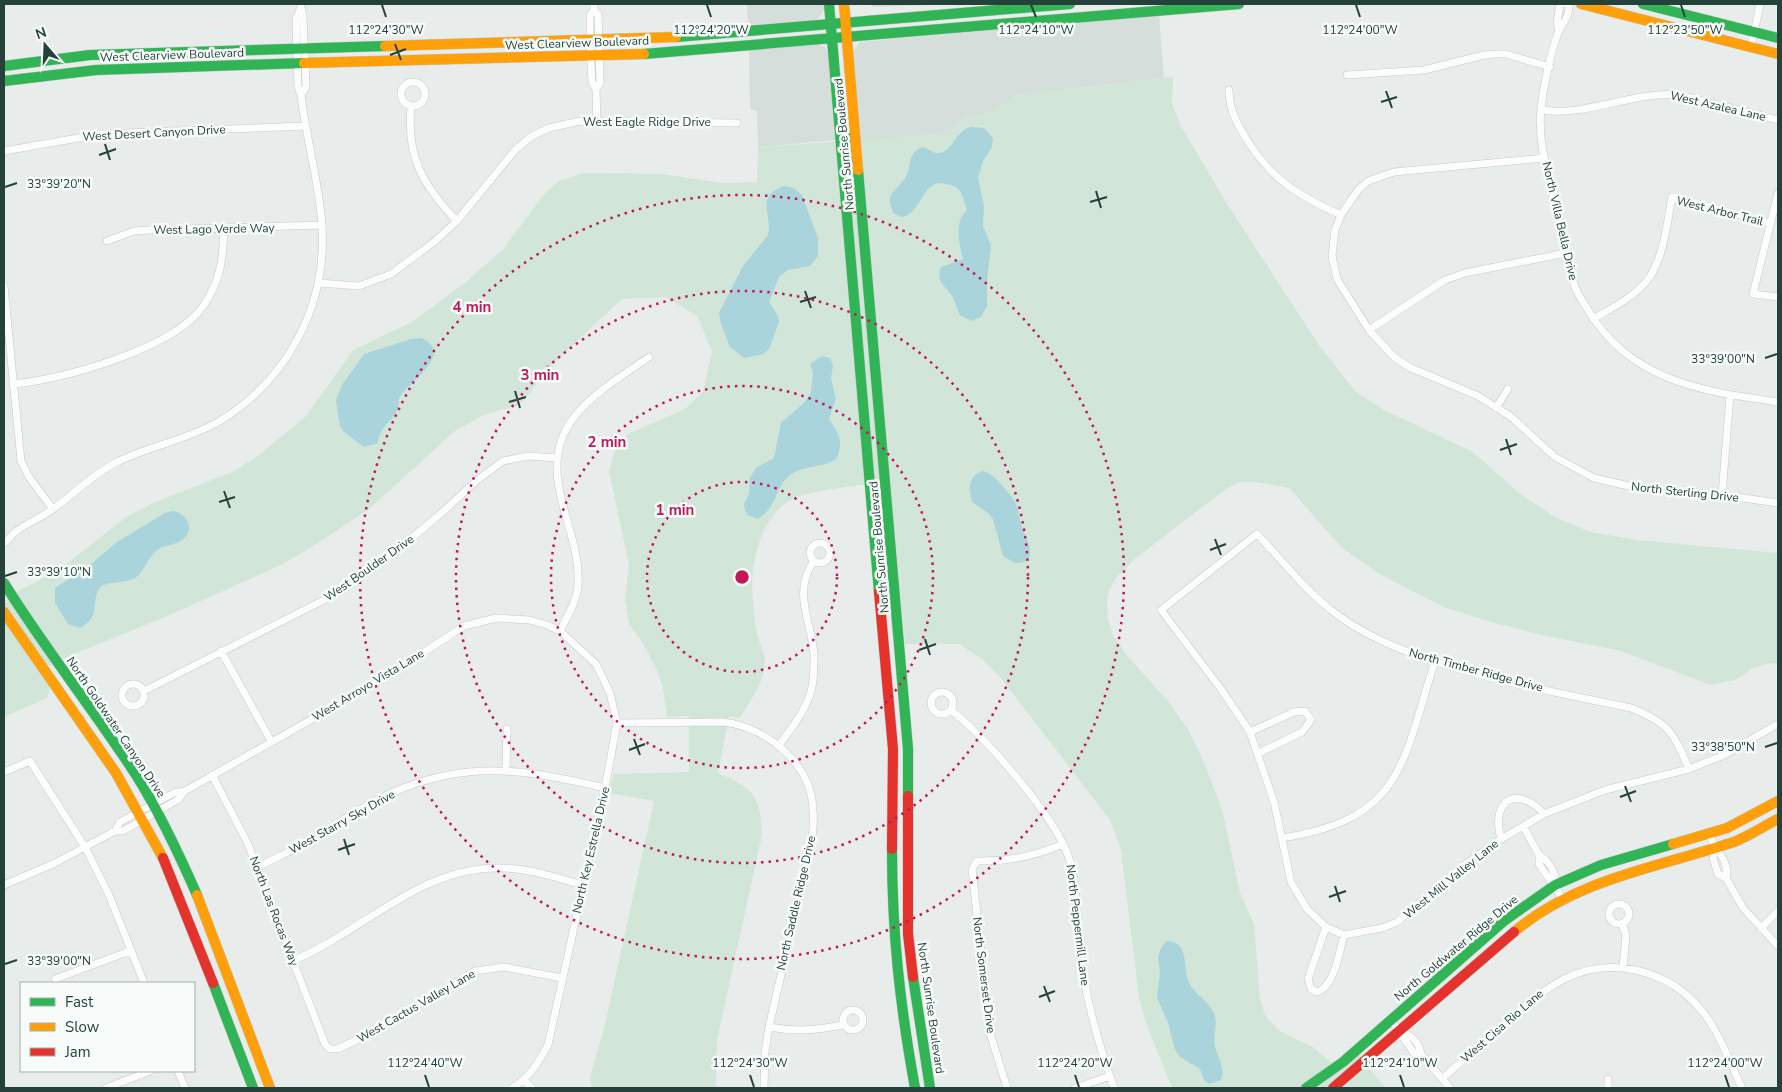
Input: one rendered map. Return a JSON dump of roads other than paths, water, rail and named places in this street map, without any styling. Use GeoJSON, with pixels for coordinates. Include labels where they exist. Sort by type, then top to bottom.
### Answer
{"type":"FeatureCollection","features":[{"type":"Feature","properties":{"kind":"street","name":"North Sunrise Boulevard"},"geometry":{"type":"LineString","coordinates":[[829,4],[839,126],[849,142],[851,171],[860,183],[908,749],[908,934],[917,1015],[930,1088]]}},
{"type":"Feature","properties":{"kind":"street","name":"North Sunrise Boulevard"},"geometry":{"type":"LineString","coordinates":[[844,4],[847,38],[849,142],[893,749],[892,902],[896,969],[902,1018],[915,1088]]}},
{"type":"Feature","properties":{"kind":"street","name":"West Clearview Boulevard"},"geometry":{"type":"LineString","coordinates":[[4,66],[90,55],[688,37],[1070,4]]}},
{"type":"Feature","properties":{"kind":"street","name":"West Clearview Boulevard"},"geometry":{"type":"LineString","coordinates":[[4,81],[114,69],[595,56],[832,40],[1132,8],[1239,4]]}},
{"type":"Feature","properties":{"kind":"street","name":"North Villa Bella Drive"},"geometry":{"type":"LineString","coordinates":[[1563,4],[1560,6],[1557,22],[1559,31],[1541,110],[1545,158],[1576,289],[1593,319],[1612,343],[1632,360],[1680,384],[1730,395],[1778,402]]}},
{"type":"Feature","properties":{"kind":"street","name":"North Villa Bella Drive"},"geometry":{"type":"LineString","coordinates":[[1559,31],[1565,24],[1570,8],[1568,4]]}},
{"type":"Feature","properties":{"kind":"street"},"geometry":{"type":"LineString","coordinates":[[1581,4],[1778,54]]}},
{"type":"Feature","properties":{"kind":"street"},"geometry":{"type":"LineString","coordinates":[[1643,4],[1778,38]]}},
{"type":"Feature","properties":{"kind":"street"},"geometry":{"type":"LineString","coordinates":[[1751,47],[1760,4]]}},
{"type":"Feature","properties":{"kind":"street"},"geometry":{"type":"LineString","coordinates":[[4,543],[14,533],[53,509],[116,462],[181,439],[216,422],[242,406],[272,378],[287,359],[301,335],[319,283],[322,225],[301,95],[298,87],[303,18],[300,5]]}},
{"type":"Feature","properties":{"kind":"street"},"geometry":{"type":"LineString","coordinates":[[594,7],[598,14],[594,41],[600,83],[596,89],[597,121]]}},
{"type":"Feature","properties":{"kind":"street"},"geometry":{"type":"LineString","coordinates":[[1348,75],[1424,70],[1484,55],[1496,54],[1506,54],[1550,67]]}},
{"type":"Feature","properties":{"kind":"street"},"geometry":{"type":"LineString","coordinates":[[1229,90],[1232,112],[1243,134],[1273,175],[1310,201],[1342,214],[1358,190],[1368,181],[1394,172],[1545,158]]}},
{"type":"Feature","properties":{"kind":"street","name":"West Azalea Lane"},"geometry":{"type":"LineString","coordinates":[[1541,110],[1571,112],[1648,94],[1665,94],[1679,95],[1778,120]]}},
{"type":"Feature","properties":{"kind":"street"},"geometry":{"type":"LineString","coordinates":[[411,106],[409,127],[411,144],[417,165],[424,182],[457,221]]}},
{"type":"Feature","properties":{"kind":"street","name":"West Eagle Ridge Drive"},"geometry":{"type":"LineString","coordinates":[[319,283],[359,286],[391,274],[434,242],[457,221],[508,158],[532,136],[564,123],[597,121],[737,123]]}},
{"type":"Feature","properties":{"kind":"street","name":"West Desert Canyon Drive"},"geometry":{"type":"LineString","coordinates":[[4,151],[101,134],[305,126]]}},
{"type":"Feature","properties":{"kind":"street"},"geometry":{"type":"LineString","coordinates":[[1778,193],[1753,294],[1778,297]]}},
{"type":"Feature","properties":{"kind":"street","name":"West Arbor Trail"},"geometry":{"type":"LineString","coordinates":[[1593,319],[1623,301],[1649,278],[1659,255],[1672,197],[1770,223]]}},
{"type":"Feature","properties":{"kind":"street","name":"North Sterling Drive"},"geometry":{"type":"LineString","coordinates":[[1342,214],[1335,230],[1332,256],[1342,287],[1369,330],[1394,357],[1409,367],[1478,396],[1510,416],[1555,457],[1594,478],[1646,490],[1722,495],[1778,503]]}},
{"type":"Feature","properties":{"kind":"street","name":"West Lago Verde Way"},"geometry":{"type":"LineString","coordinates":[[107,241],[134,231],[322,225]]}},
{"type":"Feature","properties":{"kind":"street"},"geometry":{"type":"LineString","coordinates":[[13,384],[56,378],[99,364],[157,342],[184,327],[203,306],[216,284],[223,263],[224,228]]}},
{"type":"Feature","properties":{"kind":"street"},"geometry":{"type":"LineString","coordinates":[[1369,330],[1445,280],[1465,273],[1566,253]]}},
{"type":"Feature","properties":{"kind":"street"},"geometry":{"type":"LineString","coordinates":[[4,286],[21,461],[29,477],[53,509]]}},
{"type":"Feature","properties":{"kind":"street"},"geometry":{"type":"LineString","coordinates":[[560,631],[574,600],[578,574],[574,545],[559,494],[557,458],[574,418],[592,398],[650,357]]}},
{"type":"Feature","properties":{"kind":"street"},"geometry":{"type":"LineString","coordinates":[[1496,408],[1508,389]]}},
{"type":"Feature","properties":{"kind":"street"},"geometry":{"type":"LineString","coordinates":[[1722,495],[1730,395]]}},
{"type":"Feature","properties":{"kind":"street","name":"West Boulder Drive"},"geometry":{"type":"LineString","coordinates":[[144,691],[302,612],[358,579],[417,535],[476,481],[503,461],[527,456],[557,458]]}},
{"type":"Feature","properties":{"kind":"street"},"geometry":{"type":"LineString","coordinates":[[4,533],[14,533]]}},
{"type":"Feature","properties":{"kind":"street","name":"North Timber Ridge Drive"},"geometry":{"type":"LineString","coordinates":[[1250,732],[1221,689],[1161,610],[1257,534],[1312,593],[1332,611],[1373,636],[1412,654],[1436,661],[1502,679],[1631,708],[1649,715],[1670,730],[1689,769]]}},
{"type":"Feature","properties":{"kind":"street"},"geometry":{"type":"LineString","coordinates":[[779,745],[803,712],[813,683],[814,654],[803,595],[805,577],[814,561]]}},
{"type":"Feature","properties":{"kind":"street","name":"North Goldwater Canyon Drive"},"geometry":{"type":"LineString","coordinates":[[4,583],[126,759],[182,859],[270,1088]]}},
{"type":"Feature","properties":{"kind":"street","name":"North Goldwater Canyon Drive"},"geometry":{"type":"LineString","coordinates":[[4,612],[101,751],[142,815],[167,865],[253,1088]]}},
{"type":"Feature","properties":{"kind":"street","name":"West Arroyo Vista Lane"},"geometry":{"type":"LineString","coordinates":[[4,885],[55,863],[115,831],[120,822],[179,799],[185,791],[383,679],[464,626],[496,618],[514,618],[547,625],[560,631]]}},
{"type":"Feature","properties":{"kind":"street","name":"North Key Estrella Drive"},"geometry":{"type":"LineString","coordinates":[[512,1088],[524,1080],[537,1065],[548,1045],[605,788],[617,724],[610,692],[596,664],[560,631]]}},
{"type":"Feature","properties":{"kind":"street"},"geometry":{"type":"LineString","coordinates":[[221,651],[272,741]]}},
{"type":"Feature","properties":{"kind":"street"},"geometry":{"type":"LineString","coordinates":[[1282,838],[1312,833],[1339,824],[1373,804],[1388,789],[1402,760],[1436,661]]}},
{"type":"Feature","properties":{"kind":"street","name":"North Peppermill Lane"},"geometry":{"type":"LineString","coordinates":[[951,710],[979,735],[1014,776],[1052,825],[1063,844],[1069,859],[1076,893],[1081,958],[1090,1011],[1114,1088]]}},
{"type":"Feature","properties":{"kind":"street"},"geometry":{"type":"LineString","coordinates":[[1259,753],[1302,732],[1311,720],[1305,711],[1294,712],[1250,732],[1259,753],[1274,802],[1291,882],[1308,909],[1326,927],[1344,935],[1330,981],[1324,990],[1317,992],[1311,989],[1308,979],[1326,927]]}},
{"type":"Feature","properties":{"kind":"street","name":"North Saddle Ridge Drive"},"geometry":{"type":"LineString","coordinates":[[617,724],[723,722],[738,724],[756,731],[779,745],[802,774],[809,789],[814,808],[812,840],[764,1052],[764,1088]]}},
{"type":"Feature","properties":{"kind":"street","name":"West Mill Valley Lane"},"geometry":{"type":"LineString","coordinates":[[1344,935],[1375,930],[1397,922],[1460,868],[1501,839],[1544,814],[1605,790],[1689,769],[1724,755],[1777,728]]}},
{"type":"Feature","properties":{"kind":"street"},"geometry":{"type":"LineString","coordinates":[[506,770],[507,729]]}},
{"type":"Feature","properties":{"kind":"street"},"geometry":{"type":"LineString","coordinates":[[4,772],[30,761],[85,847],[109,896],[144,982]]}},
{"type":"Feature","properties":{"kind":"street","name":"West Starry Sky Drive"},"geometry":{"type":"LineString","coordinates":[[258,867],[298,847],[365,807],[404,788],[452,774],[506,770],[544,774],[605,788]]}},
{"type":"Feature","properties":{"kind":"street","name":"North Las Rocas Way"},"geometry":{"type":"LineString","coordinates":[[212,775],[237,821],[258,867],[324,1044],[330,1049]]}},
{"type":"Feature","properties":{"kind":"street"},"geometry":{"type":"LineString","coordinates":[[1501,839],[1497,816],[1501,806],[1510,800],[1522,798],[1528,800],[1534,803],[1544,814]]}},
{"type":"Feature","properties":{"kind":"street","name":"North Goldwater Ridge Drive"},"geometry":{"type":"LineString","coordinates":[[1306,1088],[1343,1062],[1504,921],[1555,885],[1601,865],[1710,834],[1754,816],[1778,802]]}},
{"type":"Feature","properties":{"kind":"street","name":"North Goldwater Ridge Drive"},"geometry":{"type":"LineString","coordinates":[[1333,1088],[1401,1032],[1520,927],[1563,899],[1624,874],[1714,848],[1744,837],[1778,819]]}},
{"type":"Feature","properties":{"kind":"street"},"geometry":{"type":"LineString","coordinates":[[1523,826],[1539,855],[1546,860],[1556,878],[1555,885],[1563,899]]}},
{"type":"Feature","properties":{"kind":"street"},"geometry":{"type":"LineString","coordinates":[[1710,834],[1714,848],[1722,855],[1727,871],[1726,878],[1743,908],[1778,946]]}},
{"type":"Feature","properties":{"kind":"street","name":"North Somerset Drive"},"geometry":{"type":"LineString","coordinates":[[1006,1088],[990,1033],[972,869],[977,861],[1009,861],[1037,855],[1063,844]]}},
{"type":"Feature","properties":{"kind":"street"},"geometry":{"type":"LineString","coordinates":[[292,961],[317,951],[413,890],[437,879],[468,871],[503,868],[536,873],[583,885]]}},
{"type":"Feature","properties":{"kind":"street"},"geometry":{"type":"LineString","coordinates":[[1761,928],[1778,912]]}},
{"type":"Feature","properties":{"kind":"street"},"geometry":{"type":"LineString","coordinates":[[1622,924],[1626,934],[1623,968]]}},
{"type":"Feature","properties":{"kind":"street"},"geometry":{"type":"LineString","coordinates":[[55,979],[130,951]]}},
{"type":"Feature","properties":{"kind":"street","name":"West Cactus Valley Lane"},"geometry":{"type":"LineString","coordinates":[[330,1049],[338,1049],[375,1031],[475,971],[504,967],[562,978]]}},
{"type":"Feature","properties":{"kind":"street","name":"West Cisa Rio Lane"},"geometry":{"type":"LineString","coordinates":[[1442,1078],[1549,986],[1592,969],[1623,968],[1662,979],[1674,985],[1695,1003],[1710,1024],[1742,1088]]}},
{"type":"Feature","properties":{"kind":"street"},"geometry":{"type":"LineString","coordinates":[[1391,1020],[1401,1032],[1410,1034],[1420,1047],[1421,1054],[1450,1088]]}},
{"type":"Feature","properties":{"kind":"street"},"geometry":{"type":"LineString","coordinates":[[769,1027],[788,1030],[817,1030],[843,1025]]}},
{"type":"Feature","properties":{"kind":"street"},"geometry":{"type":"LineString","coordinates":[[106,1088],[147,1072]]}},
{"type":"Feature","properties":{"kind":"street"},"geometry":{"type":"LineString","coordinates":[[178,1072],[185,1088]]}},
{"type":"Feature","properties":{"kind":"street"},"geometry":{"type":"LineString","coordinates":[[1075,1088],[1110,1076]]}},
{"type":"Feature","properties":{"kind":"street"},"geometry":{"type":"LineString","coordinates":[[1608,1079],[1608,1088]]}},
{"type":"Feature","properties":{"kind":"street"},"geometry":{"type":"LineString","coordinates":[[524,1080],[532,1088]]}},
{"type":"Feature","properties":{"kind":"water"},"geometry":{"type":"Polygon","coordinates":[[[971,127],[984,128],[993,138],[992,147],[983,161],[978,178],[984,206],[983,226],[991,245],[987,281],[987,306],[981,317],[971,321],[960,315],[952,296],[939,276],[941,267],[963,259],[959,240],[959,226],[960,220],[967,210],[961,192],[949,184],[932,186],[914,209],[902,217],[894,214],[890,201],[893,192],[908,172],[914,152],[923,147],[935,153],[947,150],[965,129],[971,127]]]}},
{"type":"Feature","properties":{"kind":"water"},"geometry":{"type":"Polygon","coordinates":[[[784,186],[794,188],[802,195],[818,238],[818,256],[810,266],[788,270],[779,277],[769,302],[778,316],[779,322],[769,349],[763,354],[744,358],[730,347],[719,313],[743,266],[768,235],[767,201],[770,195],[775,190],[784,186]]]}},
{"type":"Feature","properties":{"kind":"water"},"geometry":{"type":"Polygon","coordinates":[[[421,338],[431,344],[434,351],[432,359],[401,395],[397,410],[381,432],[378,443],[364,447],[344,432],[340,426],[336,400],[342,385],[364,354],[411,339],[421,338]]]}},
{"type":"Feature","properties":{"kind":"water"},"geometry":{"type":"Polygon","coordinates":[[[822,356],[830,358],[833,365],[831,379],[836,398],[829,419],[840,441],[837,458],[826,464],[801,470],[789,476],[784,481],[772,505],[757,519],[746,514],[744,504],[749,494],[750,477],[756,468],[774,458],[781,423],[805,402],[811,392],[813,373],[810,364],[822,356]]]}},
{"type":"Feature","properties":{"kind":"water"},"geometry":{"type":"Polygon","coordinates":[[[983,471],[987,472],[1001,484],[1016,504],[1030,549],[1028,559],[1023,562],[1015,563],[1003,556],[993,519],[988,513],[972,502],[970,484],[974,476],[983,471]]]}},
{"type":"Feature","properties":{"kind":"water"},"geometry":{"type":"Polygon","coordinates":[[[173,511],[181,514],[187,520],[189,528],[186,536],[176,543],[156,551],[150,557],[141,573],[135,578],[101,586],[96,597],[94,613],[87,623],[80,628],[68,624],[55,603],[55,588],[90,565],[117,542],[165,513],[173,511]]]}},
{"type":"Feature","properties":{"kind":"water"},"geometry":{"type":"Polygon","coordinates":[[[1167,941],[1179,945],[1184,955],[1186,974],[1190,985],[1214,1013],[1216,1021],[1215,1047],[1223,1072],[1221,1080],[1209,1084],[1204,1080],[1200,1069],[1180,1057],[1175,1050],[1168,1022],[1157,998],[1160,973],[1158,956],[1162,946],[1167,941]]]}}]}
